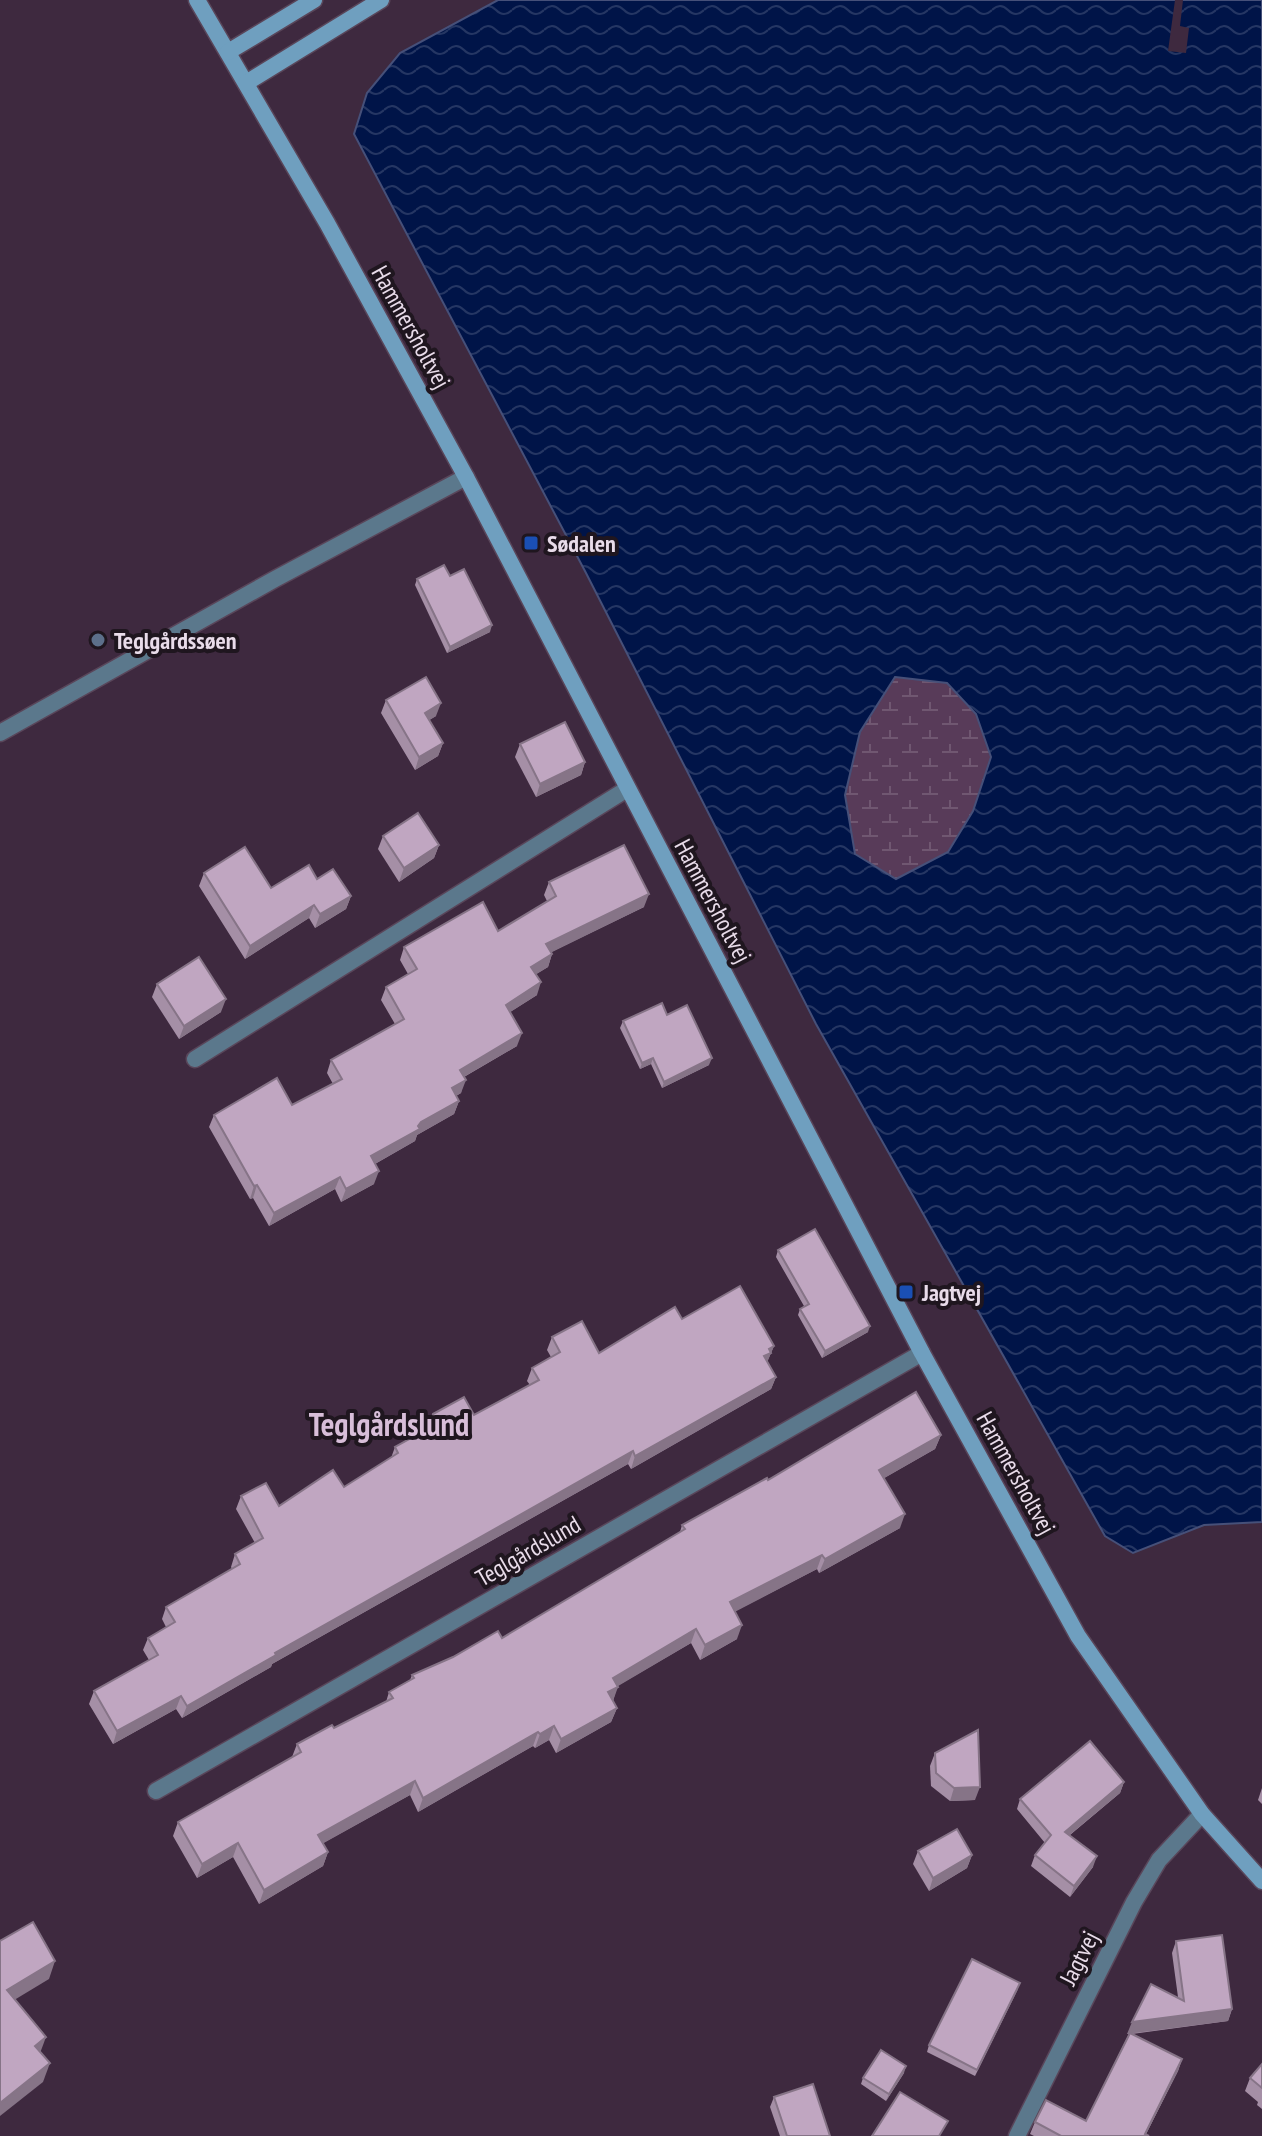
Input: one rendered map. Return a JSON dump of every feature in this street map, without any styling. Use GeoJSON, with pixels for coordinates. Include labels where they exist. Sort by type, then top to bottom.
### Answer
{"type":"FeatureCollection","features":[{"type":"Feature","properties":{"kind":"street","name":"Hammersholtvej"},"geometry":{"type":"LineString","coordinates":[[197,0],[327,223],[466,477],[922,1353],[1078,1636],[1202,1814],[1262,1881]]}},
{"type":"Feature","properties":{"kind":"street"},"geometry":{"type":"LineString","coordinates":[[228,52],[314,0]]}},
{"type":"Feature","properties":{"kind":"street"},"geometry":{"type":"LineString","coordinates":[[246,83],[381,0]]}},
{"type":"Feature","properties":{"kind":"street"},"geometry":{"type":"LineString","coordinates":[[0,733],[275,579],[466,477]]}},
{"type":"Feature","properties":{"kind":"street"},"geometry":{"type":"LineString","coordinates":[[195,1059],[627,789]]}},
{"type":"Feature","properties":{"kind":"street","name":"Teglgårdslund"},"geometry":{"type":"LineString","coordinates":[[156,1791],[922,1353]]}},
{"type":"Feature","properties":{"kind":"street","name":"Jagtvej"},"geometry":{"type":"LineString","coordinates":[[1017,2136],[1134,1902],[1159,1860],[1202,1814]]}},
{"type":"Feature","properties":{"kind":"green space"},"geometry":{"type":"Polygon","coordinates":[[[895,677],[947,683],[976,714],[991,757],[973,811],[948,852],[896,879],[855,854],[845,795],[860,732],[895,677]]]}},
{"type":"Feature","properties":{"kind":"water"},"geometry":{"type":"Polygon","coordinates":[[[498,0],[1262,0],[1262,1522],[1204,1525],[1133,1553],[1105,1536],[816,1024],[586,573],[354,134],[367,93],[400,53],[498,0]],[[895,677],[860,732],[845,795],[855,854],[896,879],[948,852],[973,811],[991,757],[976,714],[947,683],[895,677]]]}},
{"type":"Feature","properties":{"kind":"pier"},"geometry":{"type":"Polygon","coordinates":[[[1175,0],[1183,0],[1180,26],[1189,28],[1186,53],[1168,51],[1175,0]]]}},
{"type":"Feature","properties":{"kind":"building"},"geometry":{"type":"Polygon","coordinates":[[[444,565],[450,576],[464,569],[492,625],[450,647],[417,579],[444,565]]]}},
{"type":"Feature","properties":{"kind":"building"},"geometry":{"type":"Polygon","coordinates":[[[426,677],[441,703],[425,713],[443,743],[419,757],[386,700],[426,677]]]}},
{"type":"Feature","properties":{"kind":"building"},"geometry":{"type":"Polygon","coordinates":[[[565,722],[585,762],[540,784],[520,744],[565,722]]]}},
{"type":"Feature","properties":{"kind":"building"},"geometry":{"type":"Polygon","coordinates":[[[418,813],[439,845],[404,868],[383,836],[418,813]]]}},
{"type":"Feature","properties":{"kind":"building"},"geometry":{"type":"Polygon","coordinates":[[[624,845],[649,894],[546,944],[552,954],[531,967],[541,982],[506,1005],[522,1033],[460,1070],[466,1080],[452,1088],[459,1101],[421,1122],[418,1126],[420,1129],[371,1156],[379,1171],[346,1189],[340,1177],[274,1213],[257,1185],[254,1186],[214,1115],[277,1078],[292,1105],[342,1079],[331,1060],[404,1019],[386,987],[417,969],[404,947],[483,902],[498,931],[556,896],[549,882],[624,845]]]}},
{"type":"Feature","properties":{"kind":"building"},"geometry":{"type":"Polygon","coordinates":[[[245,847],[271,888],[309,865],[317,879],[333,869],[351,896],[320,914],[314,905],[250,946],[204,873],[245,847]]]}},
{"type":"Feature","properties":{"kind":"building"},"geometry":{"type":"Polygon","coordinates":[[[199,957],[226,999],[184,1026],[157,984],[199,957]]]}},
{"type":"Feature","properties":{"kind":"building"},"geometry":{"type":"Polygon","coordinates":[[[662,1003],[667,1015],[687,1005],[712,1058],[664,1082],[653,1058],[642,1063],[623,1021],[662,1003]]]}},
{"type":"Feature","properties":{"kind":"building"},"geometry":{"type":"Polygon","coordinates":[[[815,1229],[870,1326],[825,1351],[800,1309],[809,1304],[778,1250],[815,1229]]]}},
{"type":"Feature","properties":{"kind":"building"},"geometry":{"type":"Polygon","coordinates":[[[740,1286],[774,1346],[769,1349],[771,1353],[764,1356],[776,1377],[635,1456],[633,1451],[187,1706],[181,1696],[117,1731],[94,1691],[158,1655],[148,1638],[175,1622],[166,1607],[240,1564],[235,1554],[263,1538],[241,1496],[266,1483],[279,1506],[333,1470],[344,1487],[398,1453],[395,1447],[431,1427],[433,1414],[464,1397],[474,1415],[539,1380],[532,1368],[560,1352],[552,1337],[582,1321],[599,1353],[675,1307],[682,1319],[740,1286]]]}},
{"type":"Feature","properties":{"kind":"building"},"geometry":{"type":"Polygon","coordinates":[[[916,1392],[941,1435],[879,1470],[905,1514],[825,1559],[822,1555],[730,1602],[742,1625],[705,1645],[696,1629],[613,1678],[618,1687],[608,1692],[617,1708],[561,1739],[554,1726],[540,1734],[538,1732],[423,1798],[415,1781],[318,1835],[328,1852],[264,1890],[238,1843],[202,1864],[178,1822],[301,1752],[297,1744],[393,1698],[389,1692],[414,1678],[412,1675],[453,1657],[498,1631],[502,1638],[685,1529],[682,1525],[768,1480],[916,1392]]]}},
{"type":"Feature","properties":{"kind":"building"},"geometry":{"type":"Polygon","coordinates":[[[978,1730],[980,1787],[954,1788],[936,1773],[935,1753],[978,1730]]]}},
{"type":"Feature","properties":{"kind":"building"},"geometry":{"type":"Polygon","coordinates":[[[1090,1741],[1124,1782],[1065,1832],[1097,1856],[1074,1886],[1035,1855],[1051,1835],[1020,1799],[1090,1741]]]}},
{"type":"Feature","properties":{"kind":"building"},"geometry":{"type":"Polygon","coordinates":[[[957,1829],[972,1855],[933,1878],[918,1851],[957,1829]]]}},
{"type":"Feature","properties":{"kind":"building"},"geometry":{"type":"Polygon","coordinates":[[[33,1922],[55,1961],[7,1990],[46,2037],[35,2046],[50,2063],[0,2103],[0,1941],[33,1922]]]}},
{"type":"Feature","properties":{"kind":"building"},"geometry":{"type":"Polygon","coordinates":[[[1222,1935],[1232,2009],[1132,2022],[1151,1984],[1184,2001],[1176,1941],[1222,1935]]]}},
{"type":"Feature","properties":{"kind":"building"},"geometry":{"type":"Polygon","coordinates":[[[972,1959],[1020,1983],[977,2070],[929,2045],[972,1959]]]}},
{"type":"Feature","properties":{"kind":"building"},"geometry":{"type":"Polygon","coordinates":[[[1130,2033],[1182,2059],[1145,2134],[1149,2136],[1061,2136],[1035,2122],[1046,2100],[1086,2121],[1130,2033]]]}},
{"type":"Feature","properties":{"kind":"building"},"geometry":{"type":"Polygon","coordinates":[[[881,2050],[906,2066],[889,2094],[863,2078],[881,2050]]]}},
{"type":"Feature","properties":{"kind":"building"},"geometry":{"type":"Polygon","coordinates":[[[1262,2064],[1262,2088],[1250,2078],[1262,2064]]]}},
{"type":"Feature","properties":{"kind":"building"},"geometry":{"type":"Polygon","coordinates":[[[813,2084],[830,2136],[787,2136],[774,2097],[813,2084]]]}},
{"type":"Feature","properties":{"kind":"building"},"geometry":{"type":"Polygon","coordinates":[[[900,2092],[948,2121],[939,2136],[872,2136],[900,2092]]]}},
{"type":"Feature","properties":{"kind":"place","name":"Sødalen"},"geometry":{"type":"Point","coordinates":[531,543]}},
{"type":"Feature","properties":{"kind":"place","name":"Teglgårdssøen"},"geometry":{"type":"Point","coordinates":[98,640]}},
{"type":"Feature","properties":{"kind":"place","name":"Jagtvej"},"geometry":{"type":"Point","coordinates":[906,1292]}},
{"type":"Feature","properties":{"kind":"district","name":"Teglgårdslund"},"geometry":{"type":"Point","coordinates":[389,1424]}}]}
